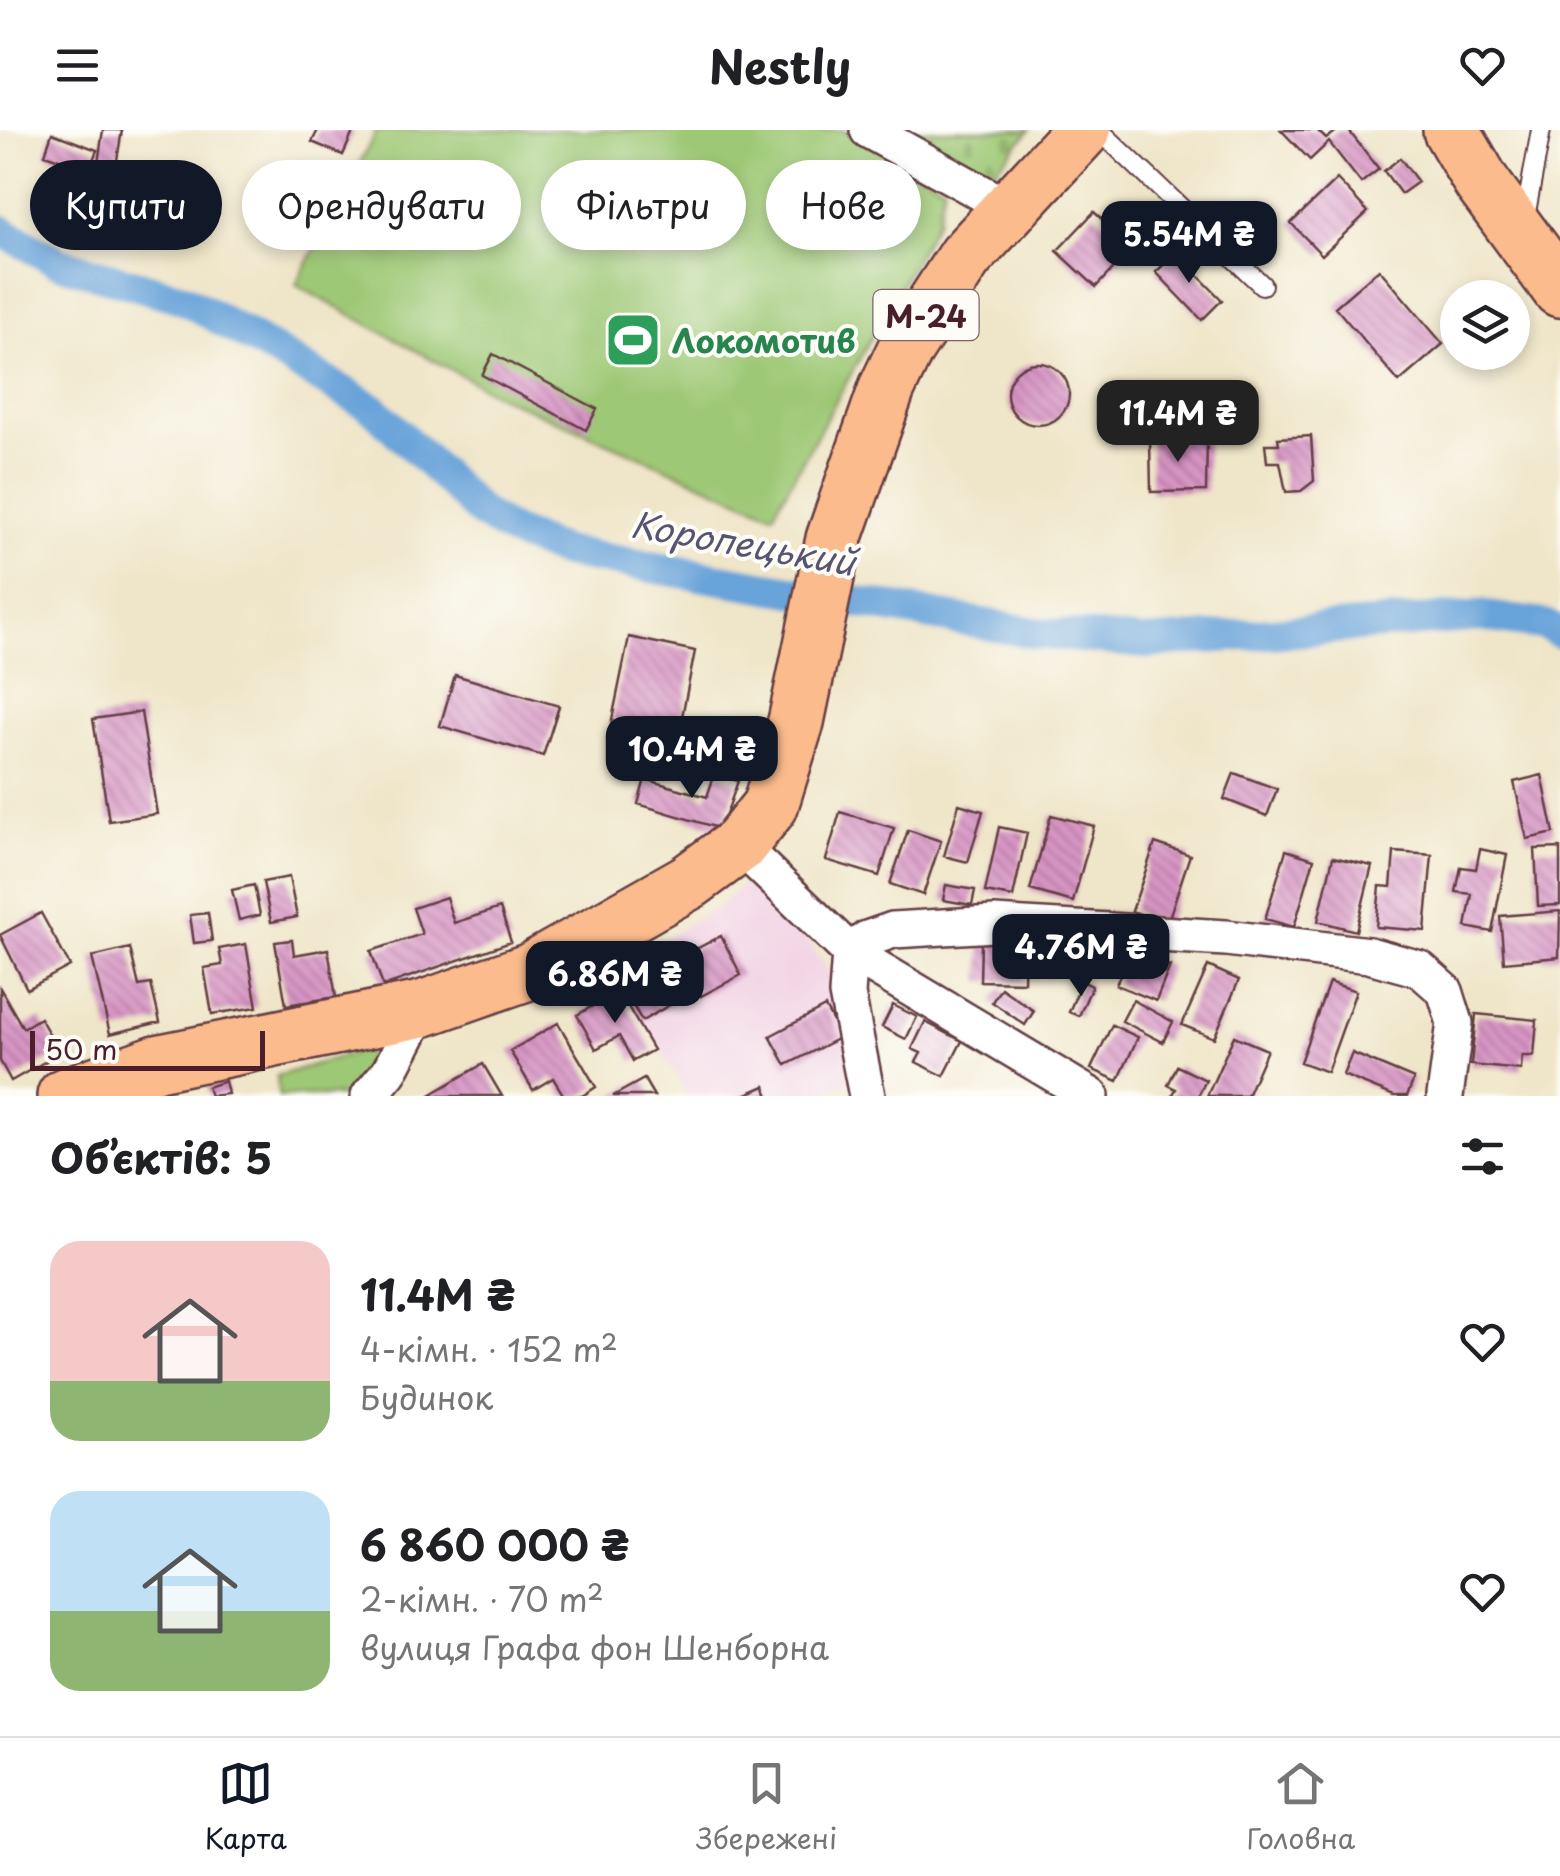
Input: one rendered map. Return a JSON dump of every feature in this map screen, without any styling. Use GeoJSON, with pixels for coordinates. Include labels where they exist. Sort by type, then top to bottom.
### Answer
{"type":"FeatureCollection","features":[{"type":"Feature","properties":{"kind":"highway","name":"М-24"},"geometry":{"type":"LineString","coordinates":[[65,1096],[157,1064],[422,1008],[568,954],[690,881],[739,845],[770,806],[796,722],[834,540],[858,460],[906,348],[965,256],[1082,130]]}},
{"type":"Feature","properties":{"kind":"highway"},"geometry":{"type":"LineString","coordinates":[[1451,130],[1520,238],[1560,289]]}},
{"type":"Feature","properties":{"kind":"street"},"geometry":{"type":"LineString","coordinates":[[868,130],[1009,208]]}},
{"type":"Feature","properties":{"kind":"street"},"geometry":{"type":"LineString","coordinates":[[739,845],[850,952],[1091,1096]]}},
{"type":"Feature","properties":{"kind":"street"},"geometry":{"type":"LineString","coordinates":[[850,952],[893,930],[994,924],[1226,938],[1369,955],[1420,970],[1446,991],[1456,1023],[1444,1096]]}},
{"type":"Feature","properties":{"kind":"street"},"geometry":{"type":"LineString","coordinates":[[850,952],[847,994],[868,1096]]}},
{"type":"Feature","properties":{"kind":"street"},"geometry":{"type":"LineString","coordinates":[[368,1096],[388,1072],[422,1008]]}},
{"type":"Feature","properties":{"kind":"lane"},"geometry":{"type":"LineString","coordinates":[[1099,130],[1262,285]]}},
{"type":"Feature","properties":{"kind":"lane"},"geometry":{"type":"LineString","coordinates":[[1520,238],[1541,130]]}},
{"type":"Feature","properties":{"kind":"shaded area"},"geometry":{"type":"Polygon","coordinates":[[[758,871],[838,983],[855,1081],[808,1096],[688,1096],[613,968],[717,908],[758,871]]]}},
{"type":"Feature","properties":{"kind":"green space","name":"Локомотив"},"geometry":{"type":"Polygon","coordinates":[[[377,130],[843,130],[897,160],[766,160],[766,250],[920,250],[773,514],[497,395],[296,285],[314,250],[521,250],[521,160],[361,160],[377,130]]]}},
{"type":"Feature","properties":{"kind":"green space"},"geometry":{"type":"Polygon","coordinates":[[[911,130],[1030,130],[992,174],[911,130]]]}},
{"type":"Feature","properties":{"kind":"green space","name":"Локомотив"},"geometry":{"type":"Polygon","coordinates":[[[921,173],[944,186],[937,220],[921,249],[921,173]]]}},
{"type":"Feature","properties":{"kind":"green space"},"geometry":{"type":"Polygon","coordinates":[[[365,1049],[370,1056],[369,1073],[353,1096],[279,1096],[277,1076],[365,1049]]]}},
{"type":"Feature","properties":{"kind":"building"},"geometry":{"type":"Polygon","coordinates":[[[103,130],[122,130],[117,160],[98,160],[103,130]]]}},
{"type":"Feature","properties":{"kind":"building"},"geometry":{"type":"Polygon","coordinates":[[[318,130],[354,130],[343,155],[312,142],[318,130]]]}},
{"type":"Feature","properties":{"kind":"building"},"geometry":{"type":"Polygon","coordinates":[[[1281,130],[1317,130],[1326,139],[1338,130],[1348,130],[1379,169],[1361,183],[1329,142],[1310,160],[1281,130]]]}},
{"type":"Feature","properties":{"kind":"building"},"geometry":{"type":"Polygon","coordinates":[[[52,133],[97,150],[93,160],[62,160],[45,154],[52,133]]]}},
{"type":"Feature","properties":{"kind":"building"},"geometry":{"type":"Polygon","coordinates":[[[1400,158],[1418,182],[1401,194],[1384,171],[1400,158]]]}},
{"type":"Feature","properties":{"kind":"building"},"geometry":{"type":"Polygon","coordinates":[[[1337,179],[1368,212],[1322,255],[1291,223],[1337,179]]]}},
{"type":"Feature","properties":{"kind":"building"},"geometry":{"type":"Polygon","coordinates":[[[1094,212],[1133,247],[1096,287],[1057,251],[1094,212]]]}},
{"type":"Feature","properties":{"kind":"building"},"geometry":{"type":"Polygon","coordinates":[[[1176,253],[1222,300],[1202,320],[1156,272],[1176,253]]]}},
{"type":"Feature","properties":{"kind":"building"},"geometry":{"type":"Polygon","coordinates":[[[1379,269],[1440,340],[1440,347],[1399,382],[1335,307],[1379,269]]]}},
{"type":"Feature","properties":{"kind":"building"},"geometry":{"type":"Polygon","coordinates":[[[493,354],[597,409],[586,430],[482,375],[493,354]]]}},
{"type":"Feature","properties":{"kind":"building"},"geometry":{"type":"Polygon","coordinates":[[[1038,363],[1060,372],[1069,394],[1060,416],[1038,425],[1016,416],[1007,394],[1016,372],[1038,363]]]}},
{"type":"Feature","properties":{"kind":"building"},"geometry":{"type":"Polygon","coordinates":[[[1311,436],[1314,481],[1301,491],[1286,492],[1280,462],[1267,462],[1265,444],[1279,444],[1278,438],[1311,436]]]}},
{"type":"Feature","properties":{"kind":"building"},"geometry":{"type":"Polygon","coordinates":[[[1207,439],[1206,491],[1151,492],[1150,440],[1207,439]]]}},
{"type":"Feature","properties":{"kind":"building"},"geometry":{"type":"Polygon","coordinates":[[[629,637],[695,651],[675,752],[608,739],[629,637]]]}},
{"type":"Feature","properties":{"kind":"building"},"geometry":{"type":"Polygon","coordinates":[[[455,675],[559,706],[543,756],[440,726],[455,675]]]}},
{"type":"Feature","properties":{"kind":"building"},"geometry":{"type":"Polygon","coordinates":[[[141,712],[157,814],[109,821],[93,719],[141,712]]]}},
{"type":"Feature","properties":{"kind":"building"},"geometry":{"type":"Polygon","coordinates":[[[715,773],[738,781],[721,829],[638,804],[645,779],[707,797],[715,773]]]}},
{"type":"Feature","properties":{"kind":"building"},"geometry":{"type":"Polygon","coordinates":[[[1234,773],[1277,789],[1267,816],[1224,799],[1234,773]]]}},
{"type":"Feature","properties":{"kind":"building"},"geometry":{"type":"Polygon","coordinates":[[[1542,775],[1554,833],[1527,839],[1514,782],[1542,775]]]}},
{"type":"Feature","properties":{"kind":"building"},"geometry":{"type":"Polygon","coordinates":[[[959,804],[983,811],[968,862],[944,856],[959,804]]]}},
{"type":"Feature","properties":{"kind":"building"},"geometry":{"type":"Polygon","coordinates":[[[840,812],[894,828],[879,876],[826,860],[840,812]]]}},
{"type":"Feature","properties":{"kind":"building"},"geometry":{"type":"Polygon","coordinates":[[[1051,815],[1094,826],[1073,902],[1030,890],[1051,815]]]}},
{"type":"Feature","properties":{"kind":"building"},"geometry":{"type":"Polygon","coordinates":[[[999,827],[1027,833],[1013,897],[985,892],[999,827]]]}},
{"type":"Feature","properties":{"kind":"building"},"geometry":{"type":"Polygon","coordinates":[[[908,830],[941,841],[923,895],[890,884],[908,830]]]}},
{"type":"Feature","properties":{"kind":"building"},"geometry":{"type":"Polygon","coordinates":[[[1155,843],[1190,855],[1167,924],[1132,911],[1155,843]]]}},
{"type":"Feature","properties":{"kind":"building"},"geometry":{"type":"Polygon","coordinates":[[[1560,848],[1560,905],[1538,906],[1535,849],[1560,848]]]}},
{"type":"Feature","properties":{"kind":"building"},"geometry":{"type":"Polygon","coordinates":[[[1480,849],[1507,855],[1492,932],[1466,927],[1472,894],[1456,892],[1461,867],[1476,869],[1480,849]]]}},
{"type":"Feature","properties":{"kind":"building"},"geometry":{"type":"Polygon","coordinates":[[[1286,850],[1314,859],[1294,927],[1265,919],[1286,850]]]}},
{"type":"Feature","properties":{"kind":"building"},"geometry":{"type":"Polygon","coordinates":[[[1394,852],[1432,855],[1425,931],[1376,927],[1380,886],[1391,887],[1394,852]]]}},
{"type":"Feature","properties":{"kind":"building"},"geometry":{"type":"Polygon","coordinates":[[[1333,857],[1372,866],[1356,931],[1318,921],[1333,857]]]}},
{"type":"Feature","properties":{"kind":"building"},"geometry":{"type":"Polygon","coordinates":[[[289,877],[297,917],[271,922],[263,882],[289,877]]]}},
{"type":"Feature","properties":{"kind":"building"},"geometry":{"type":"Polygon","coordinates":[[[254,885],[260,915],[239,920],[232,890],[254,885]]]}},
{"type":"Feature","properties":{"kind":"building"},"geometry":{"type":"Polygon","coordinates":[[[946,885],[975,890],[972,905],[943,900],[946,885]]]}},
{"type":"Feature","properties":{"kind":"building"},"geometry":{"type":"Polygon","coordinates":[[[446,897],[454,923],[500,908],[511,942],[383,986],[371,951],[422,934],[413,908],[446,897]]]}},
{"type":"Feature","properties":{"kind":"building"},"geometry":{"type":"Polygon","coordinates":[[[1560,911],[1559,957],[1504,962],[1500,916],[1560,911]]]}},
{"type":"Feature","properties":{"kind":"building"},"geometry":{"type":"Polygon","coordinates":[[[41,913],[70,966],[27,989],[0,935],[41,913]]]}},
{"type":"Feature","properties":{"kind":"building"},"geometry":{"type":"Polygon","coordinates":[[[208,913],[212,941],[194,943],[190,915],[208,913]]]}},
{"type":"Feature","properties":{"kind":"building"},"geometry":{"type":"Polygon","coordinates":[[[721,936],[741,975],[701,996],[681,957],[721,936]]]}},
{"type":"Feature","properties":{"kind":"building"},"geometry":{"type":"Polygon","coordinates":[[[292,940],[294,955],[328,949],[336,997],[286,1005],[275,942],[292,940]]]}},
{"type":"Feature","properties":{"kind":"building"},"geometry":{"type":"Polygon","coordinates":[[[981,942],[1025,943],[1024,982],[980,981],[981,942]]]}},
{"type":"Feature","properties":{"kind":"building"},"geometry":{"type":"Polygon","coordinates":[[[246,944],[257,1007],[212,1014],[204,968],[222,965],[219,949],[246,944]]]}},
{"type":"Feature","properties":{"kind":"building"},"geometry":{"type":"Polygon","coordinates":[[[130,948],[139,986],[151,984],[160,1022],[110,1034],[92,957],[130,948]]]}},
{"type":"Feature","properties":{"kind":"building"},"geometry":{"type":"Polygon","coordinates":[[[1129,951],[1170,966],[1156,1001],[1116,985],[1129,951]]]}},
{"type":"Feature","properties":{"kind":"building"},"geometry":{"type":"Polygon","coordinates":[[[666,966],[683,997],[642,1021],[624,990],[666,966]]]}},
{"type":"Feature","properties":{"kind":"building"},"geometry":{"type":"Polygon","coordinates":[[[1208,966],[1239,980],[1214,1038],[1182,1025],[1208,966]]]}},
{"type":"Feature","properties":{"kind":"building"},"geometry":{"type":"Polygon","coordinates":[[[1082,981],[1092,986],[1079,1016],[1069,1012],[1082,981]]]}},
{"type":"Feature","properties":{"kind":"building"},"geometry":{"type":"Polygon","coordinates":[[[1329,982],[1356,991],[1327,1072],[1300,1062],[1329,982]]]}},
{"type":"Feature","properties":{"kind":"building"},"geometry":{"type":"Polygon","coordinates":[[[0,988],[23,1028],[40,1018],[60,1053],[11,1081],[0,1061],[0,988]]]}},
{"type":"Feature","properties":{"kind":"building"},"geometry":{"type":"Polygon","coordinates":[[[1001,988],[1034,1011],[1025,1025],[992,1002],[1001,988]]]}},
{"type":"Feature","properties":{"kind":"building"},"geometry":{"type":"Polygon","coordinates":[[[619,991],[653,1050],[633,1061],[619,1036],[596,1049],[577,1015],[619,991]]]}},
{"type":"Feature","properties":{"kind":"building"},"geometry":{"type":"Polygon","coordinates":[[[1133,1000],[1173,1022],[1163,1042],[1122,1021],[1133,1000]]]}},
{"type":"Feature","properties":{"kind":"building"},"geometry":{"type":"Polygon","coordinates":[[[893,1005],[917,1017],[906,1039],[882,1027],[893,1005]]]}},
{"type":"Feature","properties":{"kind":"building"},"geometry":{"type":"Polygon","coordinates":[[[825,1007],[841,1037],[786,1065],[770,1036],[825,1007]]]}},
{"type":"Feature","properties":{"kind":"building"},"geometry":{"type":"Polygon","coordinates":[[[1476,1014],[1537,1020],[1534,1056],[1522,1056],[1521,1070],[1471,1065],[1476,1014]]]}},
{"type":"Feature","properties":{"kind":"building"},"geometry":{"type":"Polygon","coordinates":[[[925,1022],[962,1041],[944,1076],[916,1062],[921,1053],[912,1049],[925,1022]]]}},
{"type":"Feature","properties":{"kind":"building"},"geometry":{"type":"Polygon","coordinates":[[[558,1023],[596,1087],[582,1096],[564,1096],[553,1078],[533,1090],[510,1051],[558,1023]]]}},
{"type":"Feature","properties":{"kind":"building"},"geometry":{"type":"Polygon","coordinates":[[[1112,1025],[1138,1037],[1118,1081],[1091,1069],[1112,1025]]]}},
{"type":"Feature","properties":{"kind":"building"},"geometry":{"type":"Polygon","coordinates":[[[1234,1036],[1267,1050],[1247,1096],[1207,1096],[1234,1036]]]}},
{"type":"Feature","properties":{"kind":"building"},"geometry":{"type":"Polygon","coordinates":[[[1352,1053],[1414,1079],[1407,1096],[1394,1096],[1343,1075],[1352,1053]]]}},
{"type":"Feature","properties":{"kind":"building"},"geometry":{"type":"Polygon","coordinates":[[[483,1064],[502,1096],[428,1096],[483,1064]]]}},
{"type":"Feature","properties":{"kind":"building"},"geometry":{"type":"Polygon","coordinates":[[[1177,1066],[1206,1080],[1198,1096],[1172,1096],[1176,1089],[1168,1085],[1177,1066]]]}},
{"type":"Feature","properties":{"kind":"building"},"geometry":{"type":"Polygon","coordinates":[[[644,1079],[654,1096],[613,1096],[644,1079]]]}},
{"type":"Feature","properties":{"kind":"building"},"geometry":{"type":"Polygon","coordinates":[[[225,1081],[228,1094],[210,1096],[207,1087],[225,1081]]]}},
{"type":"Feature","properties":{"kind":"building"},"geometry":{"type":"Polygon","coordinates":[[[765,1086],[769,1096],[742,1096],[765,1086]]]}},
{"type":"Feature","properties":{"kind":"waterway","name":"Коропецький"},"geometry":{"type":"LineString","coordinates":[[0,230],[58,262],[184,299],[374,409],[482,514],[514,533],[564,552],[1036,633],[1146,643],[1482,616],[1546,625],[1560,633]]}},
{"type":"Feature","properties":{"kind":"place","name":"Локомотив"},"geometry":{"type":"Point","coordinates":[633,340]}}]}
